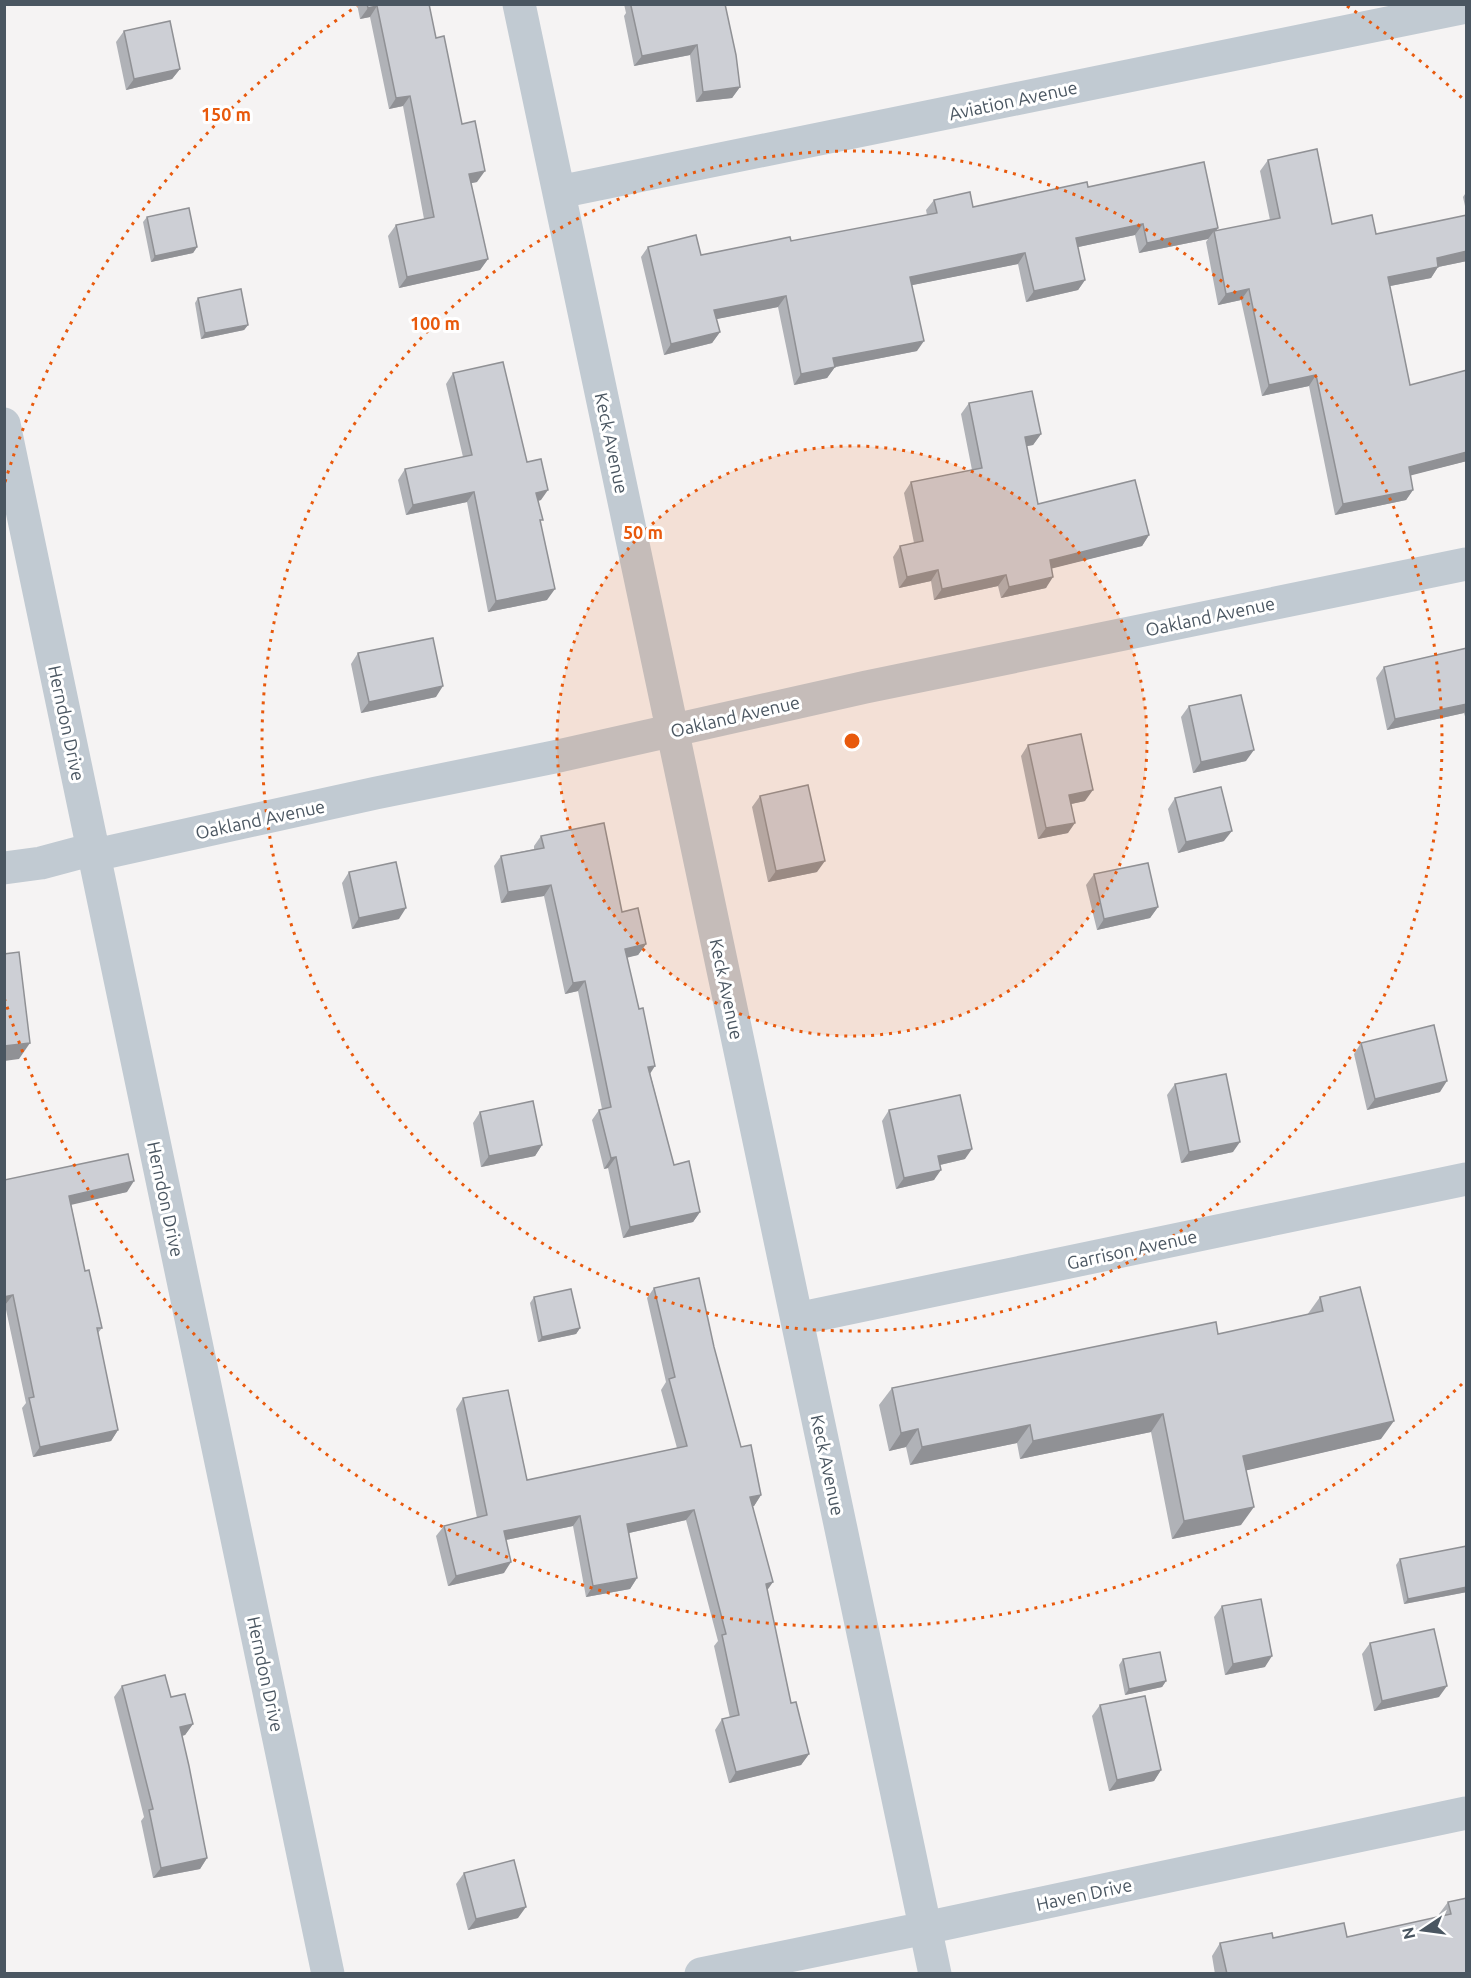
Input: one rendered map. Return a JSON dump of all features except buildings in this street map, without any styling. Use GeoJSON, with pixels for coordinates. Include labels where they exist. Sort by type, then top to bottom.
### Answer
{"type":"FeatureCollection","features":[{"type":"Feature","properties":{"kind":"street","name":"Keck Avenue"},"geometry":{"type":"LineString","coordinates":[[519,4],[935,1974]]}},
{"type":"Feature","properties":{"kind":"street","name":"Aviation Avenue"},"geometry":{"type":"LineString","coordinates":[[559,192],[1467,7]]}},
{"type":"Feature","properties":{"kind":"street","name":"Herndon Drive"},"geometry":{"type":"LineString","coordinates":[[4,424],[328,1974]]}},
{"type":"Feature","properties":{"kind":"street","name":"Oakland Avenue"},"geometry":{"type":"LineString","coordinates":[[4,868],[41,863],[82,852],[95,855],[866,687],[1467,564]]}},
{"type":"Feature","properties":{"kind":"street","name":"Garrison Avenue"},"geometry":{"type":"LineString","coordinates":[[797,1319],[1467,1179]]}},
{"type":"Feature","properties":{"kind":"street","name":"Haven Drive"},"geometry":{"type":"LineString","coordinates":[[701,1974],[1467,1813]]}}]}
